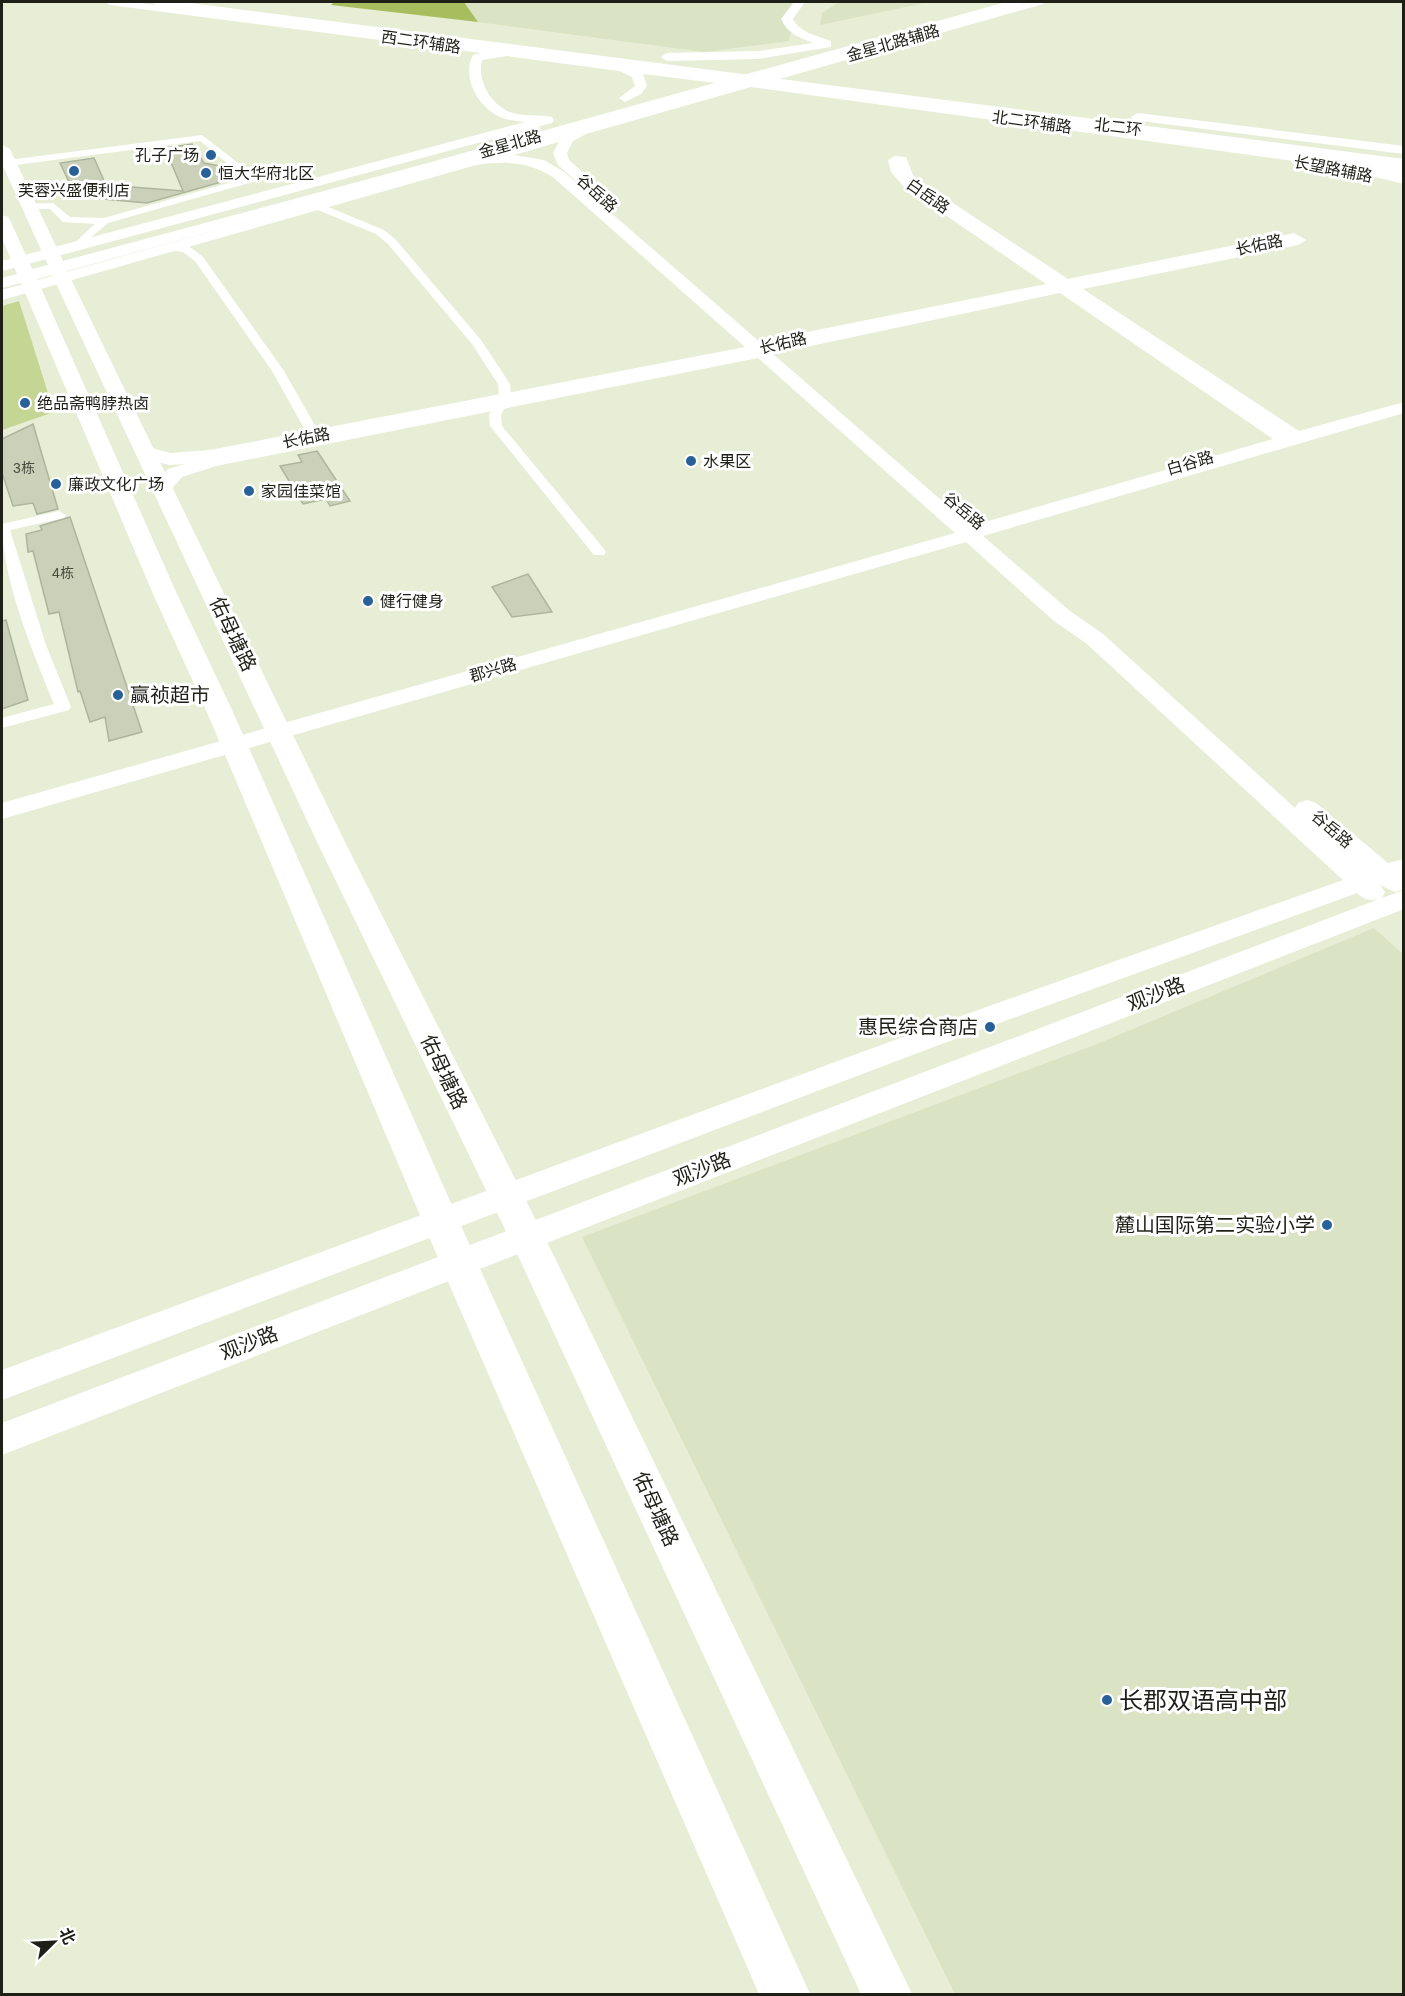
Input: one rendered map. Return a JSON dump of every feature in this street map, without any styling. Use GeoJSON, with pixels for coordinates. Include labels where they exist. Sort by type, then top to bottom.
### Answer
{"type":"FeatureCollection","features":[{"type":"Feature","properties":{"kind":"highway"},"geometry":{"type":"LineString","coordinates":[[147,2],[208,13]]}},
{"type":"Feature","properties":{"kind":"highway"},"geometry":{"type":"LineString","coordinates":[[157,2],[546,53],[838,83]]}},
{"type":"Feature","properties":{"kind":"highway"},"geometry":{"type":"LineString","coordinates":[[198,2],[561,50],[838,83]]}},
{"type":"Feature","properties":{"kind":"highway","name":"北二环"},"geometry":{"type":"LineString","coordinates":[[838,83],[1177,135],[1404,164]]}},
{"type":"Feature","properties":{"kind":"highway","name":"北二环"},"geometry":{"type":"LineString","coordinates":[[838,83],[1404,157]]}},
{"type":"Feature","properties":{"kind":"highway"},"geometry":{"type":"LineString","coordinates":[[1177,135],[1269,154]]}},
{"type":"Feature","properties":{"kind":"highway"},"geometry":{"type":"LineString","coordinates":[[1298,137],[1383,154]]}},
{"type":"Feature","properties":{"kind":"main road","name":"西二环辅路"},"geometry":{"type":"LineString","coordinates":[[110,2],[739,83]]}},
{"type":"Feature","properties":{"kind":"main road","name":"西二环辅路"},"geometry":{"type":"LineString","coordinates":[[243,2],[775,70]]}},
{"type":"Feature","properties":{"kind":"main road"},"geometry":{"type":"LineString","coordinates":[[799,2],[787,19],[788,24],[824,45]]}},
{"type":"Feature","properties":{"kind":"main road","name":"金星北路辅路"},"geometry":{"type":"LineString","coordinates":[[563,115],[977,2]]}},
{"type":"Feature","properties":{"kind":"main road","name":"金星北路"},"geometry":{"type":"LineString","coordinates":[[31,271],[997,2]]}},
{"type":"Feature","properties":{"kind":"main road","name":"金星北路"},"geometry":{"type":"LineString","coordinates":[[31,271],[739,83],[775,70],[1018,2]]}},
{"type":"Feature","properties":{"kind":"main road","name":"金星北路辅路"},"geometry":{"type":"LineString","coordinates":[[643,113],[739,83],[790,72],[1039,2]]}},
{"type":"Feature","properties":{"kind":"main road"},"geometry":{"type":"LineString","coordinates":[[443,45],[464,54],[468,86],[475,99],[494,120],[492,128],[482,137]]}},
{"type":"Feature","properties":{"kind":"main road"},"geometry":{"type":"LineString","coordinates":[[667,57],[758,55],[824,45]]}},
{"type":"Feature","properties":{"kind":"main road"},"geometry":{"type":"LineString","coordinates":[[838,83],[835,64],[860,46]]}},
{"type":"Feature","properties":{"kind":"main road"},"geometry":{"type":"LineString","coordinates":[[505,54],[481,56],[474,63],[476,79],[485,98],[506,115],[536,118],[563,115]]}},
{"type":"Feature","properties":{"kind":"main road"},"geometry":{"type":"LineString","coordinates":[[624,69],[638,75],[641,86],[625,98]]}},
{"type":"Feature","properties":{"kind":"main road","name":"北二环辅路"},"geometry":{"type":"LineString","coordinates":[[775,70],[1298,137]]}},
{"type":"Feature","properties":{"kind":"main road","name":"北二环辅路"},"geometry":{"type":"LineString","coordinates":[[739,83],[1404,172]]}},
{"type":"Feature","properties":{"kind":"main road"},"geometry":{"type":"LineString","coordinates":[[31,271],[174,248],[643,113],[753,92],[794,89]]}},
{"type":"Feature","properties":{"kind":"main road"},"geometry":{"type":"LineString","coordinates":[[31,271],[563,115]]}},
{"type":"Feature","properties":{"kind":"main road","name":"谷岳路"},"geometry":{"type":"LineString","coordinates":[[588,128],[573,134],[565,142],[560,153],[563,162],[766,349]]}},
{"type":"Feature","properties":{"kind":"main road","name":"长望路辅路"},"geometry":{"type":"LineString","coordinates":[[1298,137],[1348,140],[1404,149]]}},
{"type":"Feature","properties":{"kind":"main road","name":"长望路辅路"},"geometry":{"type":"LineString","coordinates":[[1269,154],[1404,181]]}},
{"type":"Feature","properties":{"kind":"main road","name":"佑母塘路"},"geometry":{"type":"LineString","coordinates":[[5,156],[28,206],[31,271],[165,594],[232,739],[459,1263],[784,1995]]}},
{"type":"Feature","properties":{"kind":"main road"},"geometry":{"type":"LineString","coordinates":[[471,162],[495,158],[516,158],[536,162],[552,169],[766,349],[972,528],[1062,616],[1095,639],[1392,891]]}},
{"type":"Feature","properties":{"kind":"main road","name":"白岳路"},"geometry":{"type":"LineString","coordinates":[[1065,286],[908,183],[898,172],[895,160],[901,160],[907,177],[922,189],[1290,437]]}},
{"type":"Feature","properties":{"kind":"main road"},"geometry":{"type":"LineString","coordinates":[[1335,163],[1404,181]]}},
{"type":"Feature","properties":{"kind":"main road","name":"佑母塘路"},"geometry":{"type":"LineString","coordinates":[[2,220],[31,271],[145,452],[526,1237],[887,1995]]}},
{"type":"Feature","properties":{"kind":"main road","name":"长佑路"},"geometry":{"type":"LineString","coordinates":[[162,488],[175,473],[205,462],[766,349],[1065,286],[1294,238],[1298,240],[1065,286]]}},
{"type":"Feature","properties":{"kind":"main road","name":"长佑路"},"geometry":{"type":"LineString","coordinates":[[145,452],[161,458],[191,459],[502,402]]}},
{"type":"Feature","properties":{"kind":"main road","name":"白谷路"},"geometry":{"type":"LineString","coordinates":[[972,528],[1404,405]]}},
{"type":"Feature","properties":{"kind":"main road","name":"郡兴路"},"geometry":{"type":"LineString","coordinates":[[2,799],[277,727],[972,528]]}},
{"type":"Feature","properties":{"kind":"main road","name":"郡兴路"},"geometry":{"type":"LineString","coordinates":[[2,811],[232,739]]}},
{"type":"Feature","properties":{"kind":"main road","name":"观沙路"},"geometry":{"type":"LineString","coordinates":[[2,1385],[929,1038],[1392,891]]}},
{"type":"Feature","properties":{"kind":"main road","name":"观沙路"},"geometry":{"type":"LineString","coordinates":[[2,1439],[526,1237],[1392,891]]}},
{"type":"Feature","properties":{"kind":"street"},"geometry":{"type":"LineString","coordinates":[[5,156],[202,138],[253,179],[104,221],[67,220],[53,206],[28,206]]}},
{"type":"Feature","properties":{"kind":"street"},"geometry":{"type":"LineString","coordinates":[[317,206],[380,232],[392,242],[477,342],[504,384],[502,402],[495,415],[496,426],[599,552]]}},
{"type":"Feature","properties":{"kind":"street"},"geometry":{"type":"LineString","coordinates":[[31,271],[104,221]]}},
{"type":"Feature","properties":{"kind":"street"},"geometry":{"type":"LineString","coordinates":[[174,248],[186,249],[199,259],[278,371],[315,436]]}},
{"type":"Feature","properties":{"kind":"street"},"geometry":{"type":"LineString","coordinates":[[2,723],[63,707],[38,645],[2,528],[59,515]]}},
{"type":"Feature","properties":{"kind":"shaded area"},"geometry":{"type":"Polygon","coordinates":[[[464,2],[796,2],[789,41],[704,52],[478,22],[464,2]]]}},
{"type":"Feature","properties":{"kind":"shaded area"},"geometry":{"type":"Polygon","coordinates":[[[839,2],[929,2],[820,25],[822,13],[839,2]]]}},
{"type":"Feature","properties":{"kind":"shaded area","name":"长郡双语高中部"},"geometry":{"type":"Polygon","coordinates":[[[1374,928],[1404,955],[1403,1994],[955,1994],[582,1237],[1097,1044],[1374,928]]]}},
{"type":"Feature","properties":{"kind":"green space"},"geometry":{"type":"Polygon","coordinates":[[[334,2],[464,2],[478,22],[331,5],[334,2]]]}},
{"type":"Feature","properties":{"kind":"green space"},"geometry":{"type":"Polygon","coordinates":[[[19,301],[54,412],[2,430],[2,306],[19,301]]]}},
{"type":"Feature","properties":{"kind":"building","name":"恒大华府北区"},"geometry":{"type":"Polygon","coordinates":[[[192,144],[204,163],[220,166],[239,177],[147,203],[81,197],[72,188],[60,163],[94,158],[106,185],[183,191],[165,148],[192,144]]]}},
{"type":"Feature","properties":{"kind":"building"},"geometry":{"type":"Polygon","coordinates":[[[33,424],[58,509],[37,514],[33,503],[13,506],[2,473],[2,439],[33,424]]]}},
{"type":"Feature","properties":{"kind":"building"},"geometry":{"type":"Polygon","coordinates":[[[317,451],[350,501],[330,506],[326,499],[303,504],[280,466],[302,462],[298,455],[317,451]]]}},
{"type":"Feature","properties":{"kind":"building"},"geometry":{"type":"Polygon","coordinates":[[[70,517],[142,732],[109,741],[105,717],[90,722],[80,691],[78,692],[59,612],[49,614],[33,551],[28,552],[26,534],[42,530],[40,526],[70,517]]]}},
{"type":"Feature","properties":{"kind":"building"},"geometry":{"type":"Polygon","coordinates":[[[528,574],[552,612],[512,617],[492,587],[528,574]]]}},
{"type":"Feature","properties":{"kind":"building"},"geometry":{"type":"Polygon","coordinates":[[[6,620],[28,700],[2,709],[2,621],[6,620]]]}},
{"type":"Feature","properties":{"kind":"place","name":"孔子广场"},"geometry":{"type":"Point","coordinates":[211,155]}},
{"type":"Feature","properties":{"kind":"place","name":"芙蓉兴盛便利店"},"geometry":{"type":"Point","coordinates":[74,171]}},
{"type":"Feature","properties":{"kind":"place","name":"恒大华府北区"},"geometry":{"type":"Point","coordinates":[206,173]}},
{"type":"Feature","properties":{"kind":"place","name":"绝品斋鸭脖热卤"},"geometry":{"type":"Point","coordinates":[25,403]}},
{"type":"Feature","properties":{"kind":"place","name":"水果区"},"geometry":{"type":"Point","coordinates":[691,461]}},
{"type":"Feature","properties":{"kind":"place","name":"廉政文化广场"},"geometry":{"type":"Point","coordinates":[56,484]}},
{"type":"Feature","properties":{"kind":"place","name":"家园佳菜馆"},"geometry":{"type":"Point","coordinates":[249,491]}},
{"type":"Feature","properties":{"kind":"place","name":"健行健身"},"geometry":{"type":"Point","coordinates":[368,601]}},
{"type":"Feature","properties":{"kind":"place","name":"赢祯超市"},"geometry":{"type":"Point","coordinates":[118,695]}},
{"type":"Feature","properties":{"kind":"place","name":"惠民综合商店"},"geometry":{"type":"Point","coordinates":[990,1027]}},
{"type":"Feature","properties":{"kind":"place","name":"麓山国际第二实验小学"},"geometry":{"type":"Point","coordinates":[1327,1225]}},
{"type":"Feature","properties":{"kind":"place","name":"长郡双语高中部"},"geometry":{"type":"Point","coordinates":[1107,1700]}}]}
